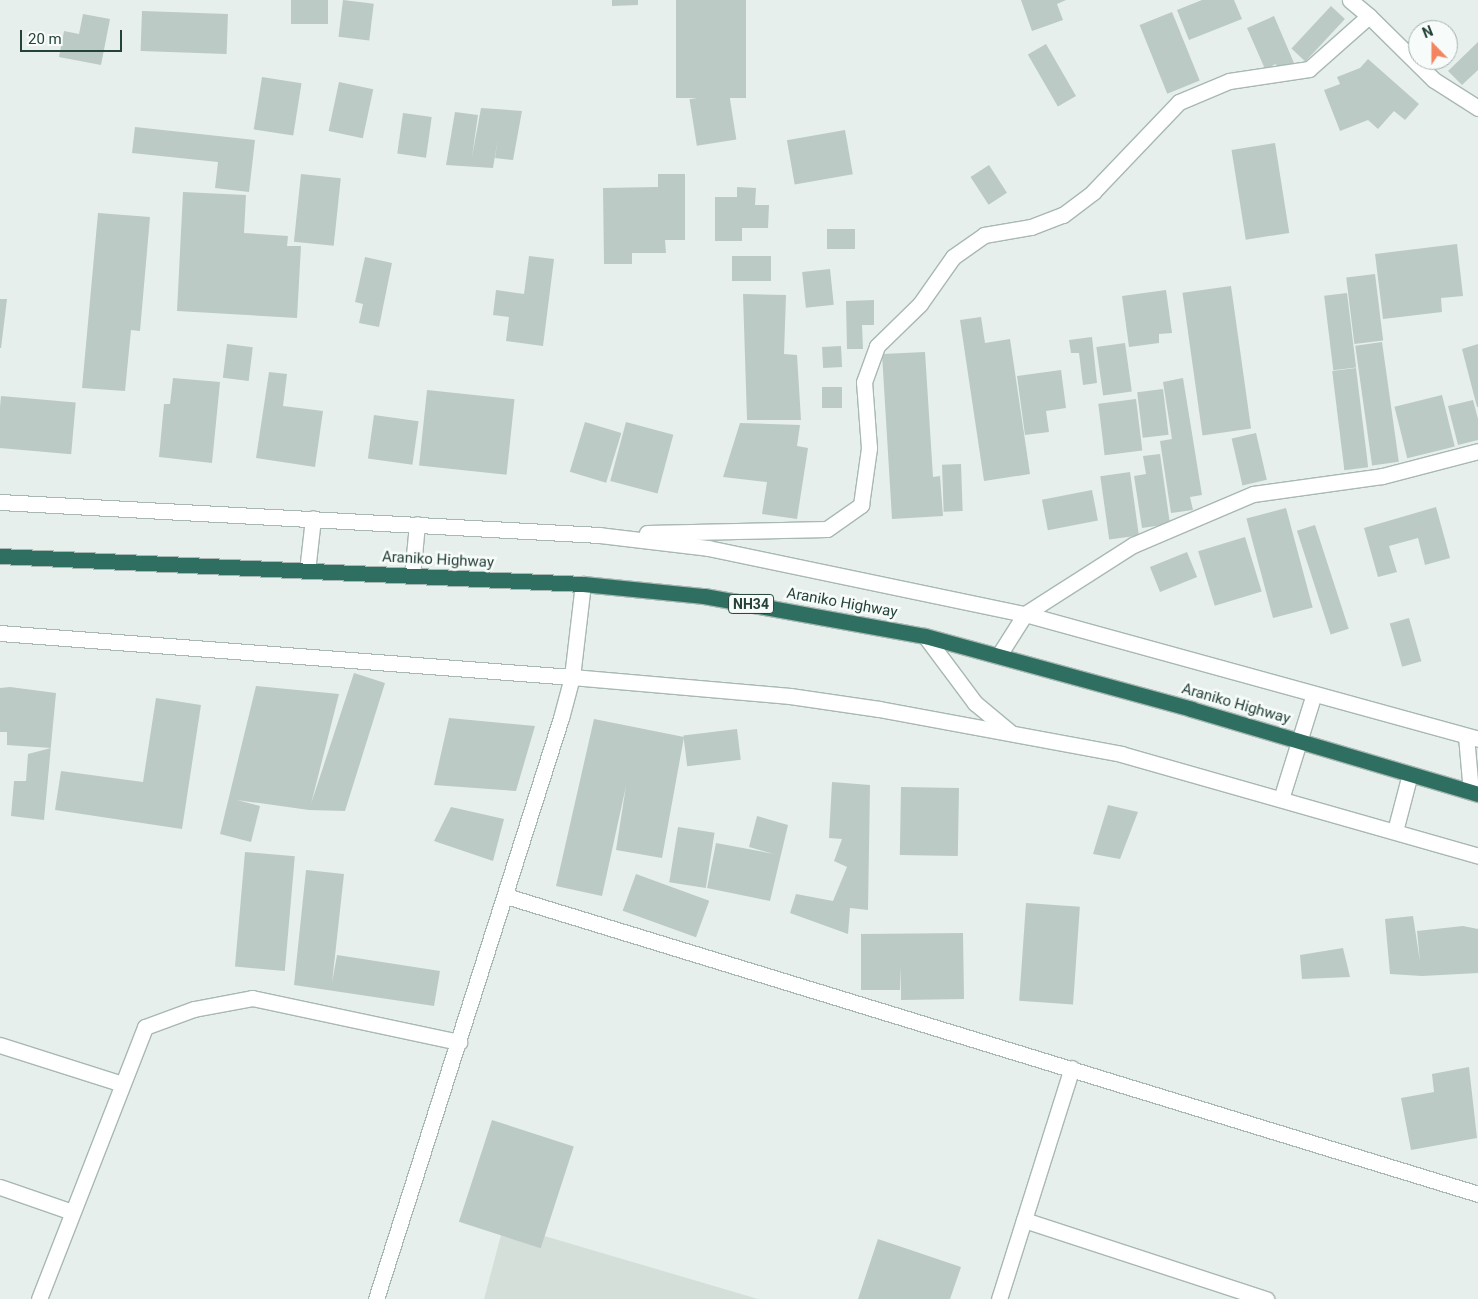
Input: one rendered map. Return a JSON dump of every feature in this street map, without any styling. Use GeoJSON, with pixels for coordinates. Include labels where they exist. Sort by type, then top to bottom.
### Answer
{"type":"FeatureCollection","features":[{"type":"Feature","properties":{"kind":"highway","name":"Araniko Highway"},"geometry":{"type":"LineString","coordinates":[[0,556],[583,584],[704,596],[925,636],[998,655],[1475,793]]}},
{"type":"Feature","properties":{"kind":"street"},"geometry":{"type":"LineString","coordinates":[[1350,0],[1369,16],[1434,80],[1478,108]]}},
{"type":"Feature","properties":{"kind":"street"},"geometry":{"type":"LineString","coordinates":[[599,535],[827,529],[861,505],[869,448],[864,382],[877,346],[920,304],[953,257],[984,235],[1031,227],[1063,215],[1093,192],[1180,102],[1229,82],[1309,69],[1369,16]]}},
{"type":"Feature","properties":{"kind":"street"},"geometry":{"type":"LineString","coordinates":[[998,655],[1025,614],[1133,545],[1253,494],[1382,476],[1478,451]]}},
{"type":"Feature","properties":{"kind":"street"},"geometry":{"type":"LineString","coordinates":[[0,502],[599,535],[708,548],[1025,614],[1472,737],[1475,793]]}},
{"type":"Feature","properties":{"kind":"street"},"geometry":{"type":"LineString","coordinates":[[307,571],[313,518]]}},
{"type":"Feature","properties":{"kind":"street"},"geometry":{"type":"LineString","coordinates":[[412,576],[417,524]]}},
{"type":"Feature","properties":{"kind":"street"},"geometry":{"type":"LineString","coordinates":[[376,1299],[506,896],[572,676],[583,584]]}},
{"type":"Feature","properties":{"kind":"street"},"geometry":{"type":"LineString","coordinates":[[0,633],[572,676],[790,696],[1121,754],[1395,830],[1478,856]]}},
{"type":"Feature","properties":{"kind":"street"},"geometry":{"type":"LineString","coordinates":[[925,636],[975,703],[1012,734]]}},
{"type":"Feature","properties":{"kind":"street"},"geometry":{"type":"LineString","coordinates":[[1281,799],[1314,694]]}},
{"type":"Feature","properties":{"kind":"street"},"geometry":{"type":"LineString","coordinates":[[1395,830],[1410,774]]}},
{"type":"Feature","properties":{"kind":"street"},"geometry":{"type":"LineString","coordinates":[[506,896],[1478,1194]]}},
{"type":"Feature","properties":{"kind":"street"},"geometry":{"type":"LineString","coordinates":[[40,1299],[145,1027],[194,1010],[252,998],[459,1042]]}},
{"type":"Feature","properties":{"kind":"street"},"geometry":{"type":"LineString","coordinates":[[0,1045],[122,1084]]}},
{"type":"Feature","properties":{"kind":"street"},"geometry":{"type":"LineString","coordinates":[[999,1299],[1072,1068]]}},
{"type":"Feature","properties":{"kind":"street"},"geometry":{"type":"LineString","coordinates":[[0,1187],[72,1212]]}},
{"type":"Feature","properties":{"kind":"street"},"geometry":{"type":"LineString","coordinates":[[1024,1220],[1266,1299]]}},
{"type":"Feature","properties":{"kind":"shaded area"},"geometry":{"type":"Polygon","coordinates":[[[504,1224],[758,1299],[484,1299],[504,1224]]]}},
{"type":"Feature","properties":{"kind":"building"},"geometry":{"type":"Polygon","coordinates":[[[291,0],[328,0],[328,24],[291,24],[291,0]]]}},
{"type":"Feature","properties":{"kind":"building"},"geometry":{"type":"Polygon","coordinates":[[[343,0],[374,4],[369,41],[338,37],[343,0]]]}},
{"type":"Feature","properties":{"kind":"building"},"geometry":{"type":"Polygon","coordinates":[[[612,0],[638,0],[638,5],[612,6],[612,0]]]}},
{"type":"Feature","properties":{"kind":"building"},"geometry":{"type":"Polygon","coordinates":[[[676,0],[746,0],[746,98],[676,98],[676,0]]]}},
{"type":"Feature","properties":{"kind":"building"},"geometry":{"type":"Polygon","coordinates":[[[1021,0],[1066,0],[1057,4],[1063,20],[1032,31],[1021,0]]]}},
{"type":"Feature","properties":{"kind":"building"},"geometry":{"type":"Polygon","coordinates":[[[1202,0],[1234,0],[1242,19],[1189,40],[1177,10],[1202,0]]]}},
{"type":"Feature","properties":{"kind":"building"},"geometry":{"type":"Polygon","coordinates":[[[1331,6],[1345,19],[1305,61],[1291,48],[1331,6]]]}},
{"type":"Feature","properties":{"kind":"building"},"geometry":{"type":"Polygon","coordinates":[[[142,11],[228,14],[227,54],[141,51],[142,11]]]}},
{"type":"Feature","properties":{"kind":"building"},"geometry":{"type":"Polygon","coordinates":[[[1172,12],[1200,81],[1167,94],[1140,25],[1172,12]]]}},
{"type":"Feature","properties":{"kind":"building"},"geometry":{"type":"Polygon","coordinates":[[[83,14],[110,19],[101,65],[59,57],[64,31],[79,34],[83,14]]]}},
{"type":"Feature","properties":{"kind":"building"},"geometry":{"type":"Polygon","coordinates":[[[1274,16],[1294,63],[1278,70],[1276,64],[1265,69],[1247,28],[1274,16]]]}},
{"type":"Feature","properties":{"kind":"building"},"geometry":{"type":"Polygon","coordinates":[[[1478,42],[1478,70],[1462,85],[1448,71],[1458,70],[1458,61],[1478,42]]]}},
{"type":"Feature","properties":{"kind":"building"},"geometry":{"type":"Polygon","coordinates":[[[1046,44],[1076,96],[1058,106],[1028,54],[1046,44]]]}},
{"type":"Feature","properties":{"kind":"building"},"geometry":{"type":"Polygon","coordinates":[[[1368,59],[1419,104],[1405,120],[1394,111],[1378,129],[1368,120],[1340,131],[1324,90],[1340,84],[1337,77],[1360,68],[1368,59]]]}},
{"type":"Feature","properties":{"kind":"building"},"geometry":{"type":"Polygon","coordinates":[[[262,77],[302,83],[293,136],[254,129],[262,77]]]}},
{"type":"Feature","properties":{"kind":"building"},"geometry":{"type":"Polygon","coordinates":[[[339,82],[373,89],[363,138],[329,131],[339,82]]]}},
{"type":"Feature","properties":{"kind":"building"},"geometry":{"type":"Polygon","coordinates":[[[729,93],[736,139],[697,146],[689,99],[729,93]]]}},
{"type":"Feature","properties":{"kind":"building"},"geometry":{"type":"Polygon","coordinates":[[[481,108],[522,111],[513,160],[495,158],[498,138],[493,168],[446,165],[455,112],[478,115],[472,157],[481,108]]]}},
{"type":"Feature","properties":{"kind":"building"},"geometry":{"type":"Polygon","coordinates":[[[403,113],[432,117],[426,158],[397,154],[403,113]]]}},
{"type":"Feature","properties":{"kind":"building"},"geometry":{"type":"Polygon","coordinates":[[[135,127],[255,140],[249,192],[215,188],[218,162],[132,153],[135,127]]]}},
{"type":"Feature","properties":{"kind":"building"},"geometry":{"type":"Polygon","coordinates":[[[845,130],[853,174],[795,185],[787,140],[845,130]]]}},
{"type":"Feature","properties":{"kind":"building"},"geometry":{"type":"Polygon","coordinates":[[[1275,143],[1289,233],[1246,240],[1232,150],[1275,143]]]}},
{"type":"Feature","properties":{"kind":"building"},"geometry":{"type":"Polygon","coordinates":[[[989,165],[1007,193],[989,205],[971,177],[989,165]]]}},
{"type":"Feature","properties":{"kind":"building"},"geometry":{"type":"Polygon","coordinates":[[[301,174],[341,178],[334,246],[294,242],[301,174]]]}},
{"type":"Feature","properties":{"kind":"building"},"geometry":{"type":"Polygon","coordinates":[[[658,174],[685,174],[685,240],[665,240],[666,253],[632,253],[632,264],[604,264],[603,188],[658,187],[658,174]]]}},
{"type":"Feature","properties":{"kind":"building"},"geometry":{"type":"Polygon","coordinates":[[[737,187],[756,188],[755,205],[769,205],[768,228],[742,228],[742,241],[715,241],[715,197],[737,197],[737,187]]]}},
{"type":"Feature","properties":{"kind":"building"},"geometry":{"type":"Polygon","coordinates":[[[183,192],[246,195],[244,233],[288,236],[287,246],[301,246],[297,318],[177,311],[183,192]]]}},
{"type":"Feature","properties":{"kind":"building"},"geometry":{"type":"Polygon","coordinates":[[[98,213],[150,217],[140,331],[131,330],[125,391],[82,388],[98,213]]]}},
{"type":"Feature","properties":{"kind":"building"},"geometry":{"type":"Polygon","coordinates":[[[827,229],[855,229],[855,249],[827,249],[827,229]]]}},
{"type":"Feature","properties":{"kind":"building"},"geometry":{"type":"Polygon","coordinates":[[[1457,244],[1463,296],[1441,298],[1442,312],[1383,319],[1375,254],[1457,244]]]}},
{"type":"Feature","properties":{"kind":"building"},"geometry":{"type":"Polygon","coordinates":[[[529,256],[554,259],[543,346],[506,341],[509,317],[493,315],[496,290],[524,294],[529,256]]]}},
{"type":"Feature","properties":{"kind":"building"},"geometry":{"type":"Polygon","coordinates":[[[732,256],[771,256],[771,281],[732,281],[732,256]]]}},
{"type":"Feature","properties":{"kind":"building"},"geometry":{"type":"Polygon","coordinates":[[[365,257],[392,263],[379,327],[359,323],[363,304],[355,302],[365,257]]]}},
{"type":"Feature","properties":{"kind":"building"},"geometry":{"type":"Polygon","coordinates":[[[830,269],[834,305],[806,308],[802,272],[830,269]]]}},
{"type":"Feature","properties":{"kind":"building"},"geometry":{"type":"Polygon","coordinates":[[[1375,274],[1383,341],[1354,344],[1346,278],[1375,274]]]}},
{"type":"Feature","properties":{"kind":"building"},"geometry":{"type":"Polygon","coordinates":[[[1231,286],[1251,429],[1203,435],[1182,293],[1231,286]]]}},
{"type":"Feature","properties":{"kind":"building"},"geometry":{"type":"Polygon","coordinates":[[[1166,290],[1172,333],[1159,334],[1159,343],[1129,347],[1122,296],[1166,290]]]}},
{"type":"Feature","properties":{"kind":"building"},"geometry":{"type":"Polygon","coordinates":[[[1347,293],[1356,367],[1333,370],[1324,296],[1347,293]]]}},
{"type":"Feature","properties":{"kind":"building"},"geometry":{"type":"Polygon","coordinates":[[[743,294],[786,295],[784,354],[797,355],[801,420],[747,420],[743,294]]]}},
{"type":"Feature","properties":{"kind":"building"},"geometry":{"type":"Polygon","coordinates":[[[0,299],[7,299],[1,348],[0,348],[0,299]]]}},
{"type":"Feature","properties":{"kind":"building"},"geometry":{"type":"Polygon","coordinates":[[[874,300],[874,325],[862,325],[863,349],[847,349],[846,301],[874,300]]]}},
{"type":"Feature","properties":{"kind":"building"},"geometry":{"type":"Polygon","coordinates":[[[981,317],[985,343],[1010,339],[1030,474],[984,481],[960,320],[981,317]]]}},
{"type":"Feature","properties":{"kind":"building"},"geometry":{"type":"Polygon","coordinates":[[[1092,337],[1097,383],[1083,385],[1079,353],[1071,353],[1069,340],[1092,337]]]}},
{"type":"Feature","properties":{"kind":"building"},"geometry":{"type":"Polygon","coordinates":[[[1382,342],[1399,462],[1372,466],[1355,346],[1382,342]]]}},
{"type":"Feature","properties":{"kind":"building"},"geometry":{"type":"Polygon","coordinates":[[[1125,343],[1132,392],[1103,396],[1096,347],[1125,343]]]}},
{"type":"Feature","properties":{"kind":"building"},"geometry":{"type":"Polygon","coordinates":[[[227,344],[253,347],[249,381],[223,378],[227,344]]]}},
{"type":"Feature","properties":{"kind":"building"},"geometry":{"type":"Polygon","coordinates":[[[1478,344],[1478,407],[1477,407],[1462,349],[1478,344]]]}},
{"type":"Feature","properties":{"kind":"building"},"geometry":{"type":"Polygon","coordinates":[[[841,346],[842,367],[823,368],[822,347],[841,346]]]}},
{"type":"Feature","properties":{"kind":"building"},"geometry":{"type":"Polygon","coordinates":[[[925,352],[933,477],[940,476],[943,516],[892,519],[882,354],[925,352]]]}},
{"type":"Feature","properties":{"kind":"building"},"geometry":{"type":"Polygon","coordinates":[[[1356,368],[1368,467],[1344,470],[1332,371],[1356,368]]]}},
{"type":"Feature","properties":{"kind":"building"},"geometry":{"type":"Polygon","coordinates":[[[1061,370],[1066,408],[1046,411],[1049,432],[1025,435],[1017,376],[1061,370]]]}},
{"type":"Feature","properties":{"kind":"building"},"geometry":{"type":"Polygon","coordinates":[[[269,372],[287,374],[283,406],[323,411],[315,467],[256,458],[269,372]]]}},
{"type":"Feature","properties":{"kind":"building"},"geometry":{"type":"Polygon","coordinates":[[[173,378],[220,382],[212,463],[159,457],[164,404],[170,404],[173,378]]]}},
{"type":"Feature","properties":{"kind":"building"},"geometry":{"type":"Polygon","coordinates":[[[1183,378],[1202,495],[1190,497],[1193,510],[1171,513],[1160,441],[1172,439],[1163,382],[1183,378]]]}},
{"type":"Feature","properties":{"kind":"building"},"geometry":{"type":"Polygon","coordinates":[[[822,387],[842,387],[842,408],[822,408],[822,387]]]}},
{"type":"Feature","properties":{"kind":"building"},"geometry":{"type":"Polygon","coordinates":[[[1163,389],[1169,435],[1143,438],[1137,392],[1163,389]]]}},
{"type":"Feature","properties":{"kind":"building"},"geometry":{"type":"Polygon","coordinates":[[[427,390],[515,399],[507,475],[419,466],[427,390]]]}},
{"type":"Feature","properties":{"kind":"building"},"geometry":{"type":"Polygon","coordinates":[[[1442,395],[1455,446],[1407,458],[1394,407],[1442,395]]]}},
{"type":"Feature","properties":{"kind":"building"},"geometry":{"type":"Polygon","coordinates":[[[1,396],[76,403],[71,454],[0,448],[1,396]]]}},
{"type":"Feature","properties":{"kind":"building"},"geometry":{"type":"Polygon","coordinates":[[[1136,399],[1142,451],[1105,455],[1098,404],[1136,399]]]}},
{"type":"Feature","properties":{"kind":"building"},"geometry":{"type":"Polygon","coordinates":[[[1473,400],[1478,419],[1478,440],[1458,445],[1448,406],[1473,400]]]}},
{"type":"Feature","properties":{"kind":"building"},"geometry":{"type":"Polygon","coordinates":[[[374,415],[419,421],[412,465],[368,459],[374,415]]]}},
{"type":"Feature","properties":{"kind":"building"},"geometry":{"type":"Polygon","coordinates":[[[585,422],[621,433],[606,483],[570,472],[585,422]]]}},
{"type":"Feature","properties":{"kind":"building"},"geometry":{"type":"Polygon","coordinates":[[[626,422],[673,435],[658,494],[610,481],[626,422]]]}},
{"type":"Feature","properties":{"kind":"building"},"geometry":{"type":"Polygon","coordinates":[[[740,423],[800,425],[797,446],[808,448],[797,519],[762,514],[767,482],[723,477],[740,423]]]}},
{"type":"Feature","properties":{"kind":"building"},"geometry":{"type":"Polygon","coordinates":[[[1256,433],[1267,480],[1242,485],[1232,439],[1256,433]]]}},
{"type":"Feature","properties":{"kind":"building"},"geometry":{"type":"Polygon","coordinates":[[[1160,454],[1170,524],[1142,528],[1134,476],[1146,474],[1143,456],[1160,454]]]}},
{"type":"Feature","properties":{"kind":"building"},"geometry":{"type":"Polygon","coordinates":[[[961,464],[963,511],[944,512],[942,465],[961,464]]]}},
{"type":"Feature","properties":{"kind":"building"},"geometry":{"type":"Polygon","coordinates":[[[1130,472],[1139,535],[1109,540],[1100,476],[1130,472]]]}},
{"type":"Feature","properties":{"kind":"building"},"geometry":{"type":"Polygon","coordinates":[[[1092,490],[1098,520],[1048,530],[1042,500],[1092,490]]]}},
{"type":"Feature","properties":{"kind":"building"},"geometry":{"type":"Polygon","coordinates":[[[1436,507],[1450,558],[1425,565],[1418,538],[1389,546],[1397,572],[1378,577],[1364,528],[1436,507]]]}},
{"type":"Feature","properties":{"kind":"building"},"geometry":{"type":"Polygon","coordinates":[[[1286,508],[1313,607],[1273,618],[1246,519],[1286,508]]]}},
{"type":"Feature","properties":{"kind":"building"},"geometry":{"type":"Polygon","coordinates":[[[1315,525],[1349,629],[1331,635],[1297,531],[1315,525]]]}},
{"type":"Feature","properties":{"kind":"building"},"geometry":{"type":"Polygon","coordinates":[[[1245,537],[1262,592],[1215,606],[1198,551],[1245,537]]]}},
{"type":"Feature","properties":{"kind":"building"},"geometry":{"type":"Polygon","coordinates":[[[1187,552],[1197,577],[1160,592],[1150,567],[1187,552]]]}},
{"type":"Feature","properties":{"kind":"building"},"geometry":{"type":"Polygon","coordinates":[[[1409,618],[1421,661],[1402,667],[1390,624],[1409,618]]]}},
{"type":"Feature","properties":{"kind":"building"},"geometry":{"type":"Polygon","coordinates":[[[354,673],[385,683],[345,811],[309,810],[237,800],[260,806],[251,842],[220,834],[256,686],[339,694],[311,804],[354,673]]]}},
{"type":"Feature","properties":{"kind":"building"},"geometry":{"type":"Polygon","coordinates":[[[10,687],[56,693],[51,748],[7,745],[7,732],[0,732],[0,688],[10,687]]]}},
{"type":"Feature","properties":{"kind":"building"},"geometry":{"type":"Polygon","coordinates":[[[156,698],[201,705],[182,829],[55,810],[61,771],[143,782],[156,698]]]}},
{"type":"Feature","properties":{"kind":"building"},"geometry":{"type":"Polygon","coordinates":[[[449,718],[535,726],[516,791],[434,785],[449,718]]]}},
{"type":"Feature","properties":{"kind":"building"},"geometry":{"type":"Polygon","coordinates":[[[594,719],[684,737],[662,858],[616,850],[626,786],[602,896],[556,886],[594,719]]]}},
{"type":"Feature","properties":{"kind":"building"},"geometry":{"type":"Polygon","coordinates":[[[737,729],[741,760],[687,766],[683,736],[737,729]]]}},
{"type":"Feature","properties":{"kind":"building"},"geometry":{"type":"Polygon","coordinates":[[[51,748],[44,820],[11,816],[14,781],[26,781],[28,754],[51,748]]]}},
{"type":"Feature","properties":{"kind":"building"},"geometry":{"type":"Polygon","coordinates":[[[832,782],[870,785],[868,910],[850,908],[848,934],[790,913],[796,894],[833,901],[847,867],[834,861],[842,839],[829,838],[832,782]]]}},
{"type":"Feature","properties":{"kind":"building"},"geometry":{"type":"Polygon","coordinates":[[[901,787],[959,788],[958,856],[900,855],[901,787]]]}},
{"type":"Feature","properties":{"kind":"building"},"geometry":{"type":"Polygon","coordinates":[[[1108,805],[1138,812],[1120,859],[1093,854],[1108,805]]]}},
{"type":"Feature","properties":{"kind":"building"},"geometry":{"type":"Polygon","coordinates":[[[451,807],[504,819],[493,861],[434,841],[451,807]]]}},
{"type":"Feature","properties":{"kind":"building"},"geometry":{"type":"Polygon","coordinates":[[[757,816],[788,825],[770,901],[707,888],[716,843],[774,854],[749,847],[757,816]]]}},
{"type":"Feature","properties":{"kind":"building"},"geometry":{"type":"Polygon","coordinates":[[[678,827],[715,833],[706,888],[669,882],[678,827]]]}},
{"type":"Feature","properties":{"kind":"building"},"geometry":{"type":"Polygon","coordinates":[[[245,852],[295,856],[285,971],[235,967],[245,852]]]}},
{"type":"Feature","properties":{"kind":"building"},"geometry":{"type":"Polygon","coordinates":[[[306,870],[344,874],[332,983],[337,955],[440,971],[434,1006],[294,985],[306,870]]]}},
{"type":"Feature","properties":{"kind":"building"},"geometry":{"type":"Polygon","coordinates":[[[636,874],[709,901],[696,937],[623,911],[636,874]]]}},
{"type":"Feature","properties":{"kind":"building"},"geometry":{"type":"Polygon","coordinates":[[[1026,903],[1080,907],[1073,1005],[1019,1001],[1026,903]]]}},
{"type":"Feature","properties":{"kind":"building"},"geometry":{"type":"Polygon","coordinates":[[[1413,916],[1420,962],[1417,931],[1463,926],[1478,929],[1478,973],[1422,976],[1390,974],[1385,919],[1413,916]]]}},
{"type":"Feature","properties":{"kind":"building"},"geometry":{"type":"Polygon","coordinates":[[[963,933],[964,999],[901,1000],[901,966],[900,990],[861,990],[861,934],[963,933]]]}},
{"type":"Feature","properties":{"kind":"building"},"geometry":{"type":"Polygon","coordinates":[[[1343,948],[1350,977],[1302,979],[1300,955],[1343,948]]]}},
{"type":"Feature","properties":{"kind":"building"},"geometry":{"type":"Polygon","coordinates":[[[1469,1067],[1477,1138],[1411,1150],[1401,1098],[1434,1092],[1432,1074],[1469,1067]]]}},
{"type":"Feature","properties":{"kind":"building"},"geometry":{"type":"Polygon","coordinates":[[[492,1120],[574,1147],[541,1248],[459,1222],[492,1120]]]}},
{"type":"Feature","properties":{"kind":"building"},"geometry":{"type":"Polygon","coordinates":[[[878,1239],[961,1267],[950,1299],[858,1299],[878,1239]]]}}]}
